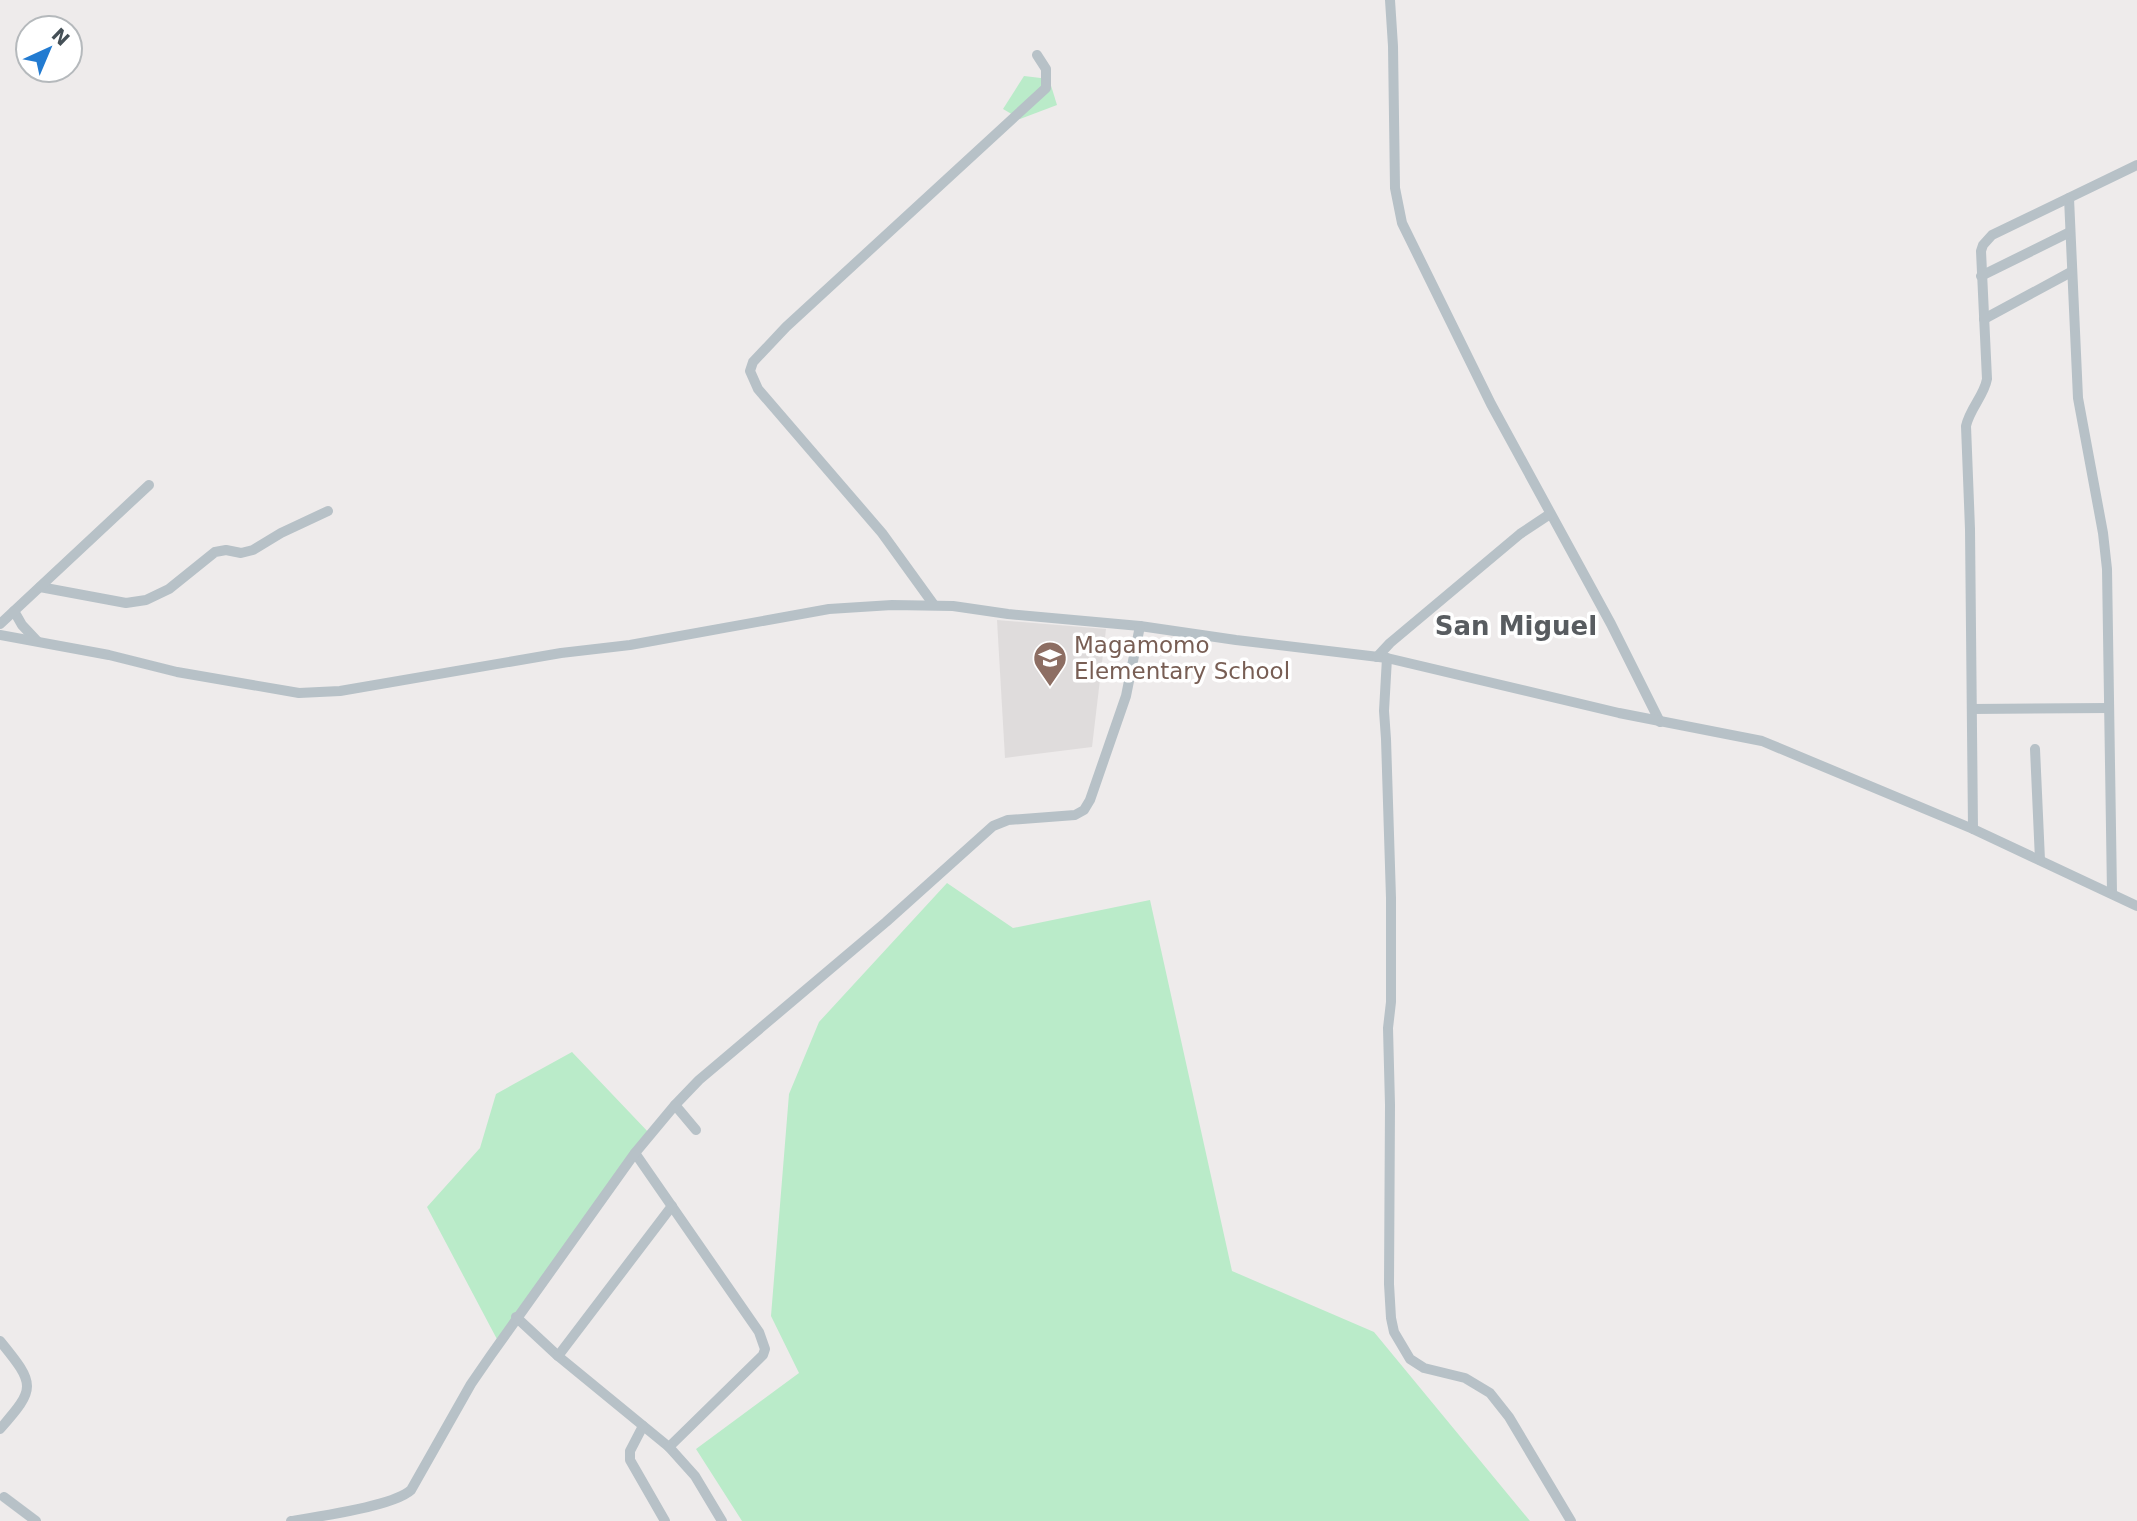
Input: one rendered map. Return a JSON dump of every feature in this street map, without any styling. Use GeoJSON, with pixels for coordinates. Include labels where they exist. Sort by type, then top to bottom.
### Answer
{"type":"FeatureCollection","features":[{"type":"Feature","properties":{"kind":"street"},"geometry":{"type":"LineString","coordinates":[[1390,0],[1395,188],[1402,223],[1491,404],[1611,624],[1660,722]]}},
{"type":"Feature","properties":{"kind":"street"},"geometry":{"type":"LineString","coordinates":[[933,606],[882,533],[758,389],[750,371],[753,362],[786,327],[1046,88],[1046,69],[1037,55]]}},
{"type":"Feature","properties":{"kind":"street"},"geometry":{"type":"LineString","coordinates":[[1973,829],[1970,529],[1966,426],[1972,408],[1986,386],[1981,251],[1986,240],[1992,235],[2137,165]]}},
{"type":"Feature","properties":{"kind":"street"},"geometry":{"type":"LineString","coordinates":[[2069,198],[2078,398],[2107,569],[2112,893]]}},
{"type":"Feature","properties":{"kind":"street"},"geometry":{"type":"LineString","coordinates":[[1981,276],[2070,232]]}},
{"type":"Feature","properties":{"kind":"street"},"geometry":{"type":"LineString","coordinates":[[1984,319],[2071,272]]}},
{"type":"Feature","properties":{"kind":"street"},"geometry":{"type":"LineString","coordinates":[[0,624],[149,485]]}},
{"type":"Feature","properties":{"kind":"street"},"geometry":{"type":"LineString","coordinates":[[40,587],[126,603],[146,600],[169,589],[215,552],[226,550],[241,553],[253,550],[281,533],[328,511]]}},
{"type":"Feature","properties":{"kind":"street"},"geometry":{"type":"LineString","coordinates":[[1550,514],[1520,534],[1390,643],[1382,657],[1391,898],[1391,1002],[1388,1028],[1389,1284],[1394,1332],[1410,1359],[1424,1368],[1465,1378],[1490,1393],[1508,1417],[1571,1521]]}},
{"type":"Feature","properties":{"kind":"street"},"geometry":{"type":"LineString","coordinates":[[0,635],[299,693],[326,692],[561,653],[630,645],[829,609],[892,605],[976,608],[1008,614],[1140,626],[1382,657],[1660,722],[1771,744],[1973,829],[2137,906]]}},
{"type":"Feature","properties":{"kind":"street"},"geometry":{"type":"LineString","coordinates":[[14,611],[37,642]]}},
{"type":"Feature","properties":{"kind":"street"},"geometry":{"type":"LineString","coordinates":[[291,1521],[391,1502],[407,1494],[471,1384],[516,1317],[635,1153],[675,1105],[708,1072],[896,914],[998,822],[1075,815],[1084,810],[1090,800],[1126,696],[1140,626]]}},
{"type":"Feature","properties":{"kind":"street"},"geometry":{"type":"LineString","coordinates":[[1972,709],[2109,708]]}},
{"type":"Feature","properties":{"kind":"street"},"geometry":{"type":"LineString","coordinates":[[2035,749],[2040,860]]}},
{"type":"Feature","properties":{"kind":"street"},"geometry":{"type":"LineString","coordinates":[[675,1105],[696,1130]]}},
{"type":"Feature","properties":{"kind":"street"},"geometry":{"type":"LineString","coordinates":[[635,1153],[759,1332],[765,1349],[755,1366],[669,1447]]}},
{"type":"Feature","properties":{"kind":"street"},"geometry":{"type":"LineString","coordinates":[[558,1356],[672,1206]]}},
{"type":"Feature","properties":{"kind":"street"},"geometry":{"type":"LineString","coordinates":[[516,1317],[558,1356],[669,1447],[695,1476],[722,1521]]}},
{"type":"Feature","properties":{"kind":"street"},"geometry":{"type":"LineString","coordinates":[[0,1341],[28,1383],[22,1404],[0,1429]]}},
{"type":"Feature","properties":{"kind":"street"},"geometry":{"type":"LineString","coordinates":[[643,1426],[630,1451],[630,1460],[665,1521]]}},
{"type":"Feature","properties":{"kind":"street"},"geometry":{"type":"LineString","coordinates":[[4,1497],[36,1521]]}},
{"type":"Feature","properties":{"kind":"shaded area","name":"Magamomo Elementary School"},"geometry":{"type":"Polygon","coordinates":[[[997,620],[1106,629],[1092,747],[1005,758],[997,620]]]}},
{"type":"Feature","properties":{"kind":"green space"},"geometry":{"type":"Polygon","coordinates":[[[1024,76],[1049,79],[1057,105],[1020,119],[1003,109],[1024,76]]]}},
{"type":"Feature","properties":{"kind":"green space"},"geometry":{"type":"Polygon","coordinates":[[[947,883],[1013,928],[1150,900],[1232,1271],[1374,1332],[1530,1521],[742,1521],[696,1449],[799,1373],[771,1316],[789,1094],[819,1022],[947,883]]]}},
{"type":"Feature","properties":{"kind":"green space"},"geometry":{"type":"Polygon","coordinates":[[[572,1052],[651,1135],[499,1343],[427,1207],[480,1148],[496,1094],[572,1052]]]}},
{"type":"Feature","properties":{"kind":"place","name":"Magamomo Elementary School"},"geometry":{"type":"Point","coordinates":[1050,688]}},
{"type":"Feature","properties":{"kind":"district","name":"San Miguel"},"geometry":{"type":"Point","coordinates":[1516,626]}}]}
